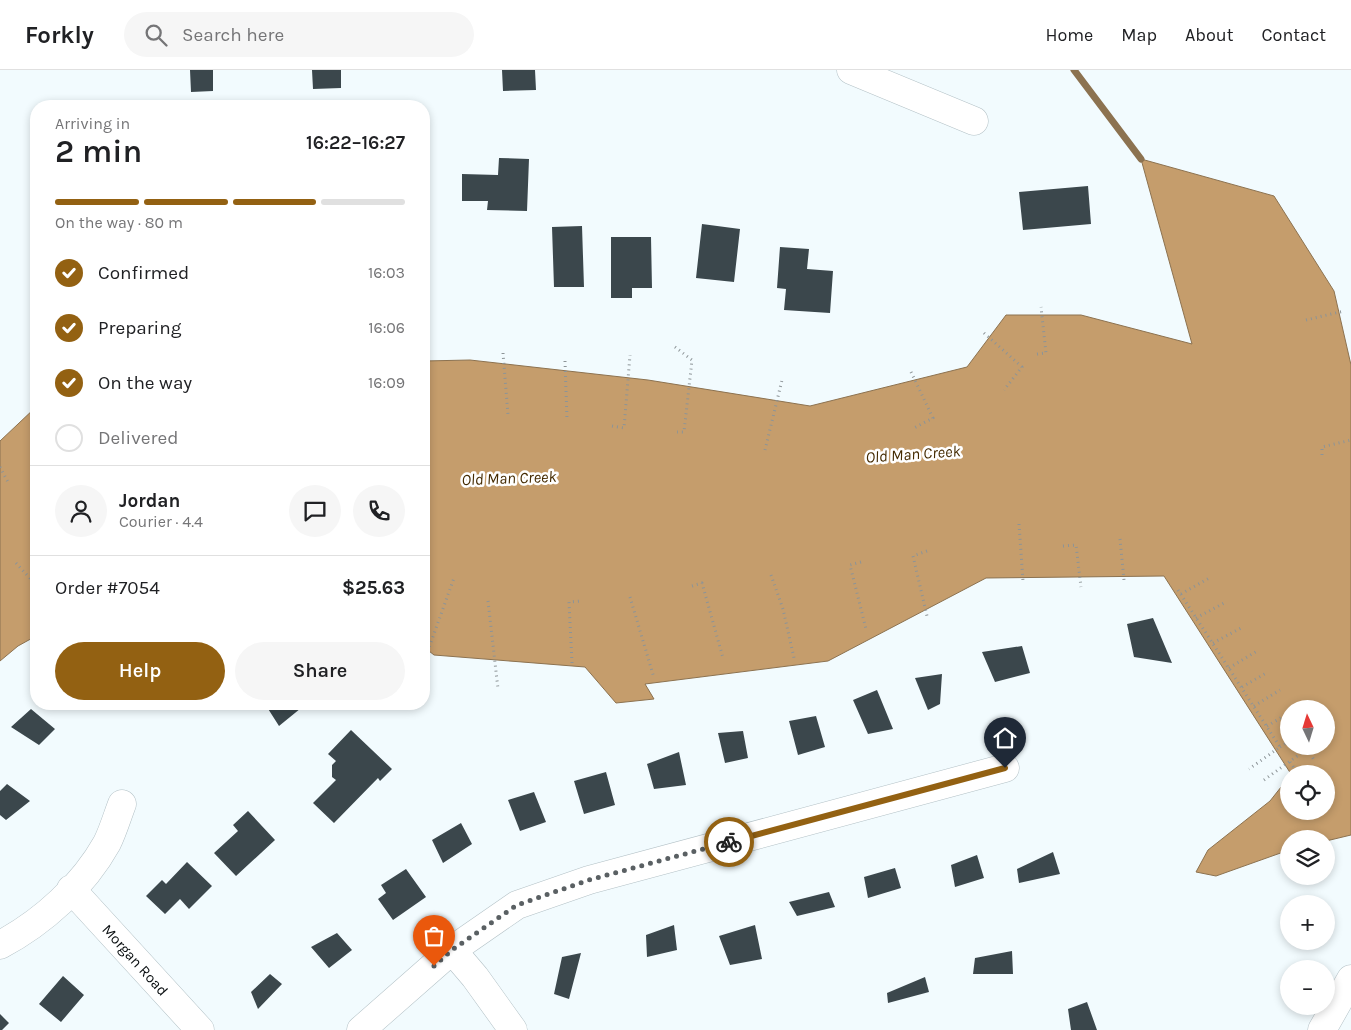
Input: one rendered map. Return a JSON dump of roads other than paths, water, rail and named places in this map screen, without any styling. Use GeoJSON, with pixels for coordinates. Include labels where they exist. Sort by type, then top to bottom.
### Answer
{"type":"FeatureCollection","features":[{"type":"Feature","properties":{"kind":"street"},"geometry":{"type":"LineString","coordinates":[[851,70],[974,121]]}},
{"type":"Feature","properties":{"kind":"street"},"geometry":{"type":"LineString","coordinates":[[361,1030],[452,950],[517,905],[589,880],[1005,768]]}},
{"type":"Feature","properties":{"kind":"street"},"geometry":{"type":"LineString","coordinates":[[0,945],[22,933],[45,916],[71,889],[101,853],[122,804]]}},
{"type":"Feature","properties":{"kind":"street","name":"Morgan Road"},"geometry":{"type":"LineString","coordinates":[[71,889],[200,1030]]}},
{"type":"Feature","properties":{"kind":"street"},"geometry":{"type":"LineString","coordinates":[[452,950],[475,977],[513,1030]]}},
{"type":"Feature","properties":{"kind":"street"},"geometry":{"type":"LineString","coordinates":[[1322,1030],[1351,979]]}},
{"type":"Feature","properties":{"kind":"water","name":"Old Man Creek"},"geometry":{"type":"Polygon","coordinates":[[[1141,159],[1274,196],[1334,291],[1351,365],[1351,835],[1335,839],[1335,830],[1280,830],[1280,853],[1216,876],[1196,872],[1208,850],[1270,801],[1280,788],[1280,820],[1335,820],[1335,765],[1285,765],[1164,576],[986,578],[828,661],[645,684],[654,699],[616,703],[585,667],[434,655],[430,652],[430,361],[470,360],[648,380],[810,406],[967,367],[1006,315],[1081,315],[1192,344],[1141,159]]]}},
{"type":"Feature","properties":{"kind":"water"},"geometry":{"type":"Polygon","coordinates":[[[30,413],[30,639],[18,646],[0,661],[0,441],[30,413]]]}},
{"type":"Feature","properties":{"kind":"waterway"},"geometry":{"type":"LineString","coordinates":[[1074,70],[1141,159]]}}]}
